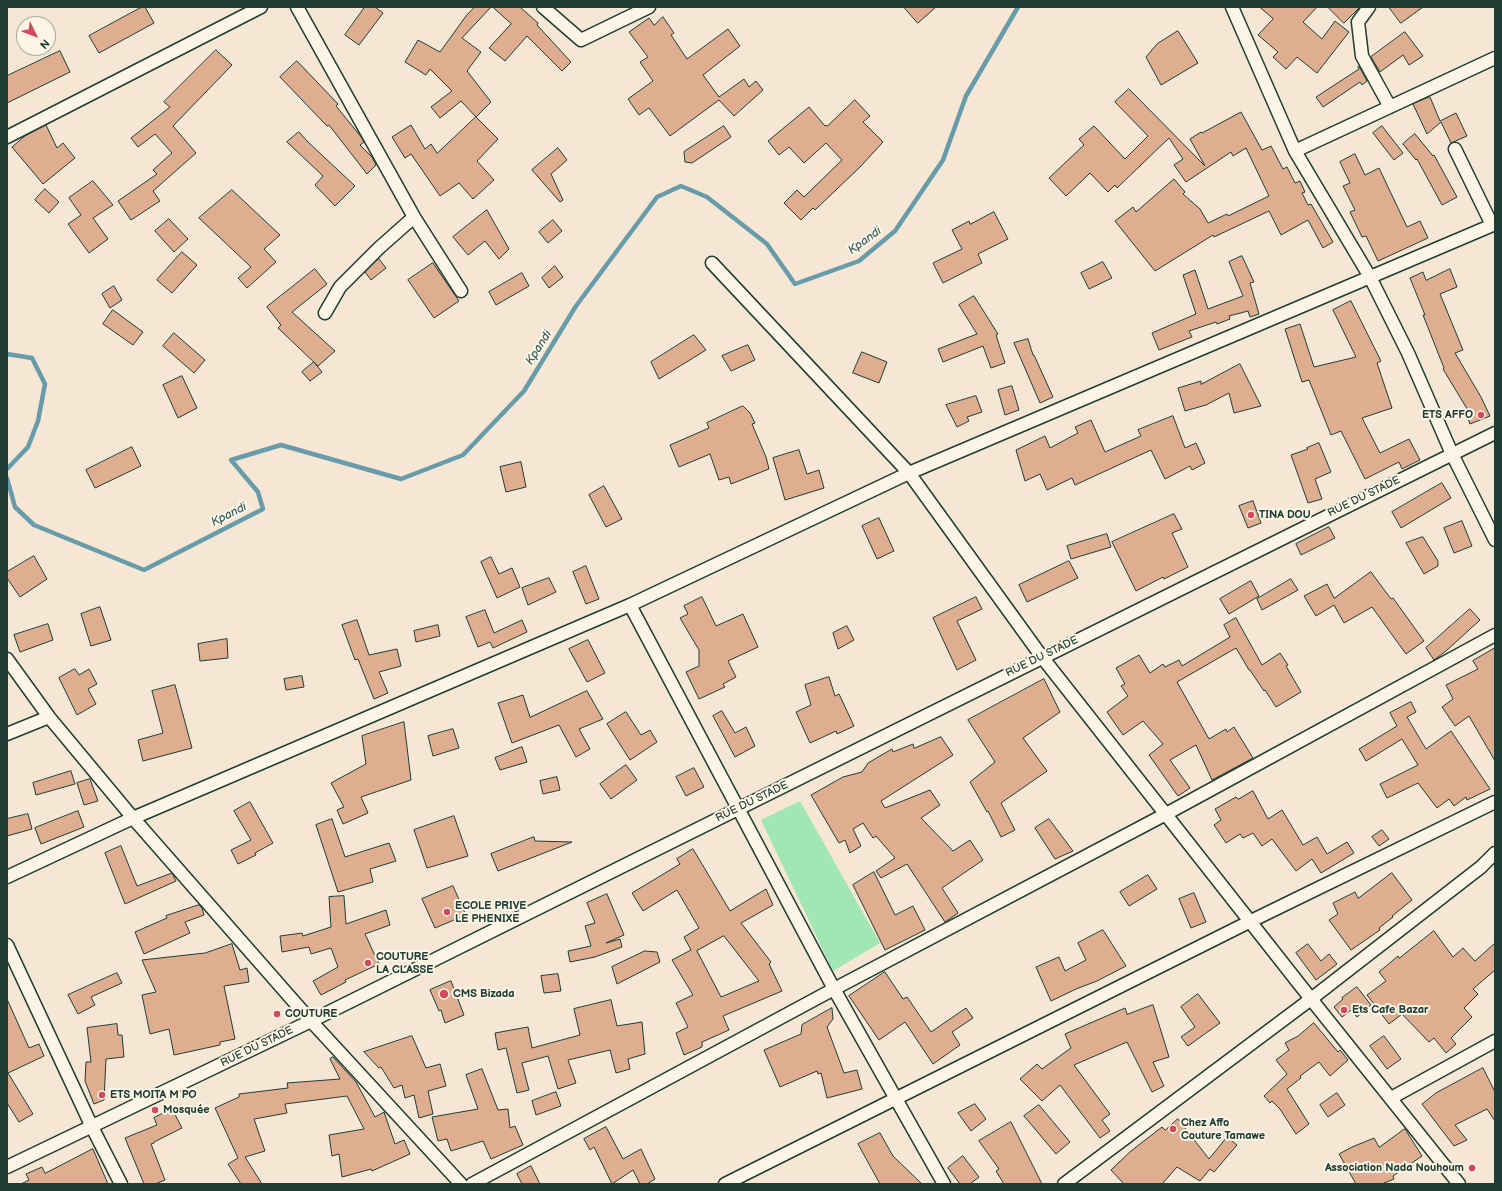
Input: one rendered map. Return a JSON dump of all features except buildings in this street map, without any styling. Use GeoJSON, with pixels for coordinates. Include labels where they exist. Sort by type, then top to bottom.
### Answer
{"type":"FeatureCollection","features":[{"type":"Feature","properties":{"kind":"street"},"geometry":{"type":"LineString","coordinates":[[7,137],[260,7]]}},
{"type":"Feature","properties":{"kind":"street"},"geometry":{"type":"LineString","coordinates":[[297,7],[414,217],[461,291]]}},
{"type":"Feature","properties":{"kind":"street"},"geometry":{"type":"LineString","coordinates":[[543,7],[581,40],[649,7]]}},
{"type":"Feature","properties":{"kind":"street"},"geometry":{"type":"LineString","coordinates":[[1232,7],[1295,151],[1370,277],[1408,353],[1452,454],[1495,540]]}},
{"type":"Feature","properties":{"kind":"street"},"geometry":{"type":"LineString","coordinates":[[1369,7],[1358,22],[1362,56],[1390,107]]}},
{"type":"Feature","properties":{"kind":"street"},"geometry":{"type":"LineString","coordinates":[[1295,151],[1495,58]]}},
{"type":"Feature","properties":{"kind":"street"},"geometry":{"type":"LineString","coordinates":[[7,877],[133,818],[630,605],[909,473],[1493,225],[1455,149]]}},
{"type":"Feature","properties":{"kind":"street"},"geometry":{"type":"LineString","coordinates":[[325,313],[340,287],[379,248],[414,217]]}},
{"type":"Feature","properties":{"kind":"street"},"geometry":{"type":"LineString","coordinates":[[712,263],[909,473],[1042,657],[1311,999],[1459,1184]]}},
{"type":"Feature","properties":{"kind":"street","name":"RUE DU STADE"},"geometry":{"type":"LineString","coordinates":[[7,1167],[311,1022],[1495,432]]}},
{"type":"Feature","properties":{"kind":"street"},"geometry":{"type":"LineString","coordinates":[[630,605],[737,809],[834,989],[944,1184]]}},
{"type":"Feature","properties":{"kind":"street"},"geometry":{"type":"LineString","coordinates":[[472,1184],[834,989],[1166,814],[1495,635]]}},
{"type":"Feature","properties":{"kind":"street"},"geometry":{"type":"LineString","coordinates":[[7,659],[49,717],[133,818],[311,1022],[461,1184]]}},
{"type":"Feature","properties":{"kind":"street"},"geometry":{"type":"LineString","coordinates":[[7,734],[49,717]]}},
{"type":"Feature","properties":{"kind":"street"},"geometry":{"type":"LineString","coordinates":[[725,1184],[1251,921],[1495,802]]}},
{"type":"Feature","properties":{"kind":"street"},"geometry":{"type":"LineString","coordinates":[[1064,1184],[1311,999],[1481,867],[1495,853]]}},
{"type":"Feature","properties":{"kind":"street"},"geometry":{"type":"LineString","coordinates":[[7,945],[92,1127],[121,1184]]}},
{"type":"Feature","properties":{"kind":"street"},"geometry":{"type":"LineString","coordinates":[[1391,1098],[1495,1041]]}},
{"type":"Feature","properties":{"kind":"green space"},"geometry":{"type":"Polygon","coordinates":[[[800,801],[880,943],[833,971],[761,820],[800,801]]]}},
{"type":"Feature","properties":{"kind":"waterway","name":"Kpandi"},"geometry":{"type":"LineString","coordinates":[[7,478],[15,507],[34,525],[144,570],[263,509],[258,492],[231,460],[281,445],[401,479],[463,455],[524,391],[576,306],[657,197],[681,186],[707,197],[767,244],[795,284],[859,261],[895,231],[943,160],[966,96],[1018,7]]}},
{"type":"Feature","properties":{"kind":"waterway","name":"Kpandi"},"geometry":{"type":"LineString","coordinates":[[7,354],[32,358],[45,384],[38,421],[28,447],[7,469]]}},
{"type":"Feature","properties":{"kind":"place","name":"ETS AFFO"},"geometry":{"type":"Point","coordinates":[1481,415]}},
{"type":"Feature","properties":{"kind":"place","name":"TINA DOU"},"geometry":{"type":"Point","coordinates":[1251,515]}},
{"type":"Feature","properties":{"kind":"place","name":"ECOLE PRIVE LE PHENIXE"},"geometry":{"type":"Point","coordinates":[447,912]}},
{"type":"Feature","properties":{"kind":"place","name":"COUTURE LA CLASSE"},"geometry":{"type":"Point","coordinates":[368,963]}},
{"type":"Feature","properties":{"kind":"place","name":"CMS Bizada"},"geometry":{"type":"Point","coordinates":[444,994]}},
{"type":"Feature","properties":{"kind":"place","name":"Ets Cafe Bazar"},"geometry":{"type":"Point","coordinates":[1344,1010]}},
{"type":"Feature","properties":{"kind":"place","name":"COUTURE"},"geometry":{"type":"Point","coordinates":[277,1014]}},
{"type":"Feature","properties":{"kind":"place","name":"ETS MOITA M PO"},"geometry":{"type":"Point","coordinates":[102,1095]}},
{"type":"Feature","properties":{"kind":"place","name":"Mosquée"},"geometry":{"type":"Point","coordinates":[155,1110]}},
{"type":"Feature","properties":{"kind":"place","name":"Chez Affo Couture Tamawe"},"geometry":{"type":"Point","coordinates":[1173,1129]}},
{"type":"Feature","properties":{"kind":"place","name":"Association Nada Nouhoum"},"geometry":{"type":"Point","coordinates":[1472,1168]}}]}
